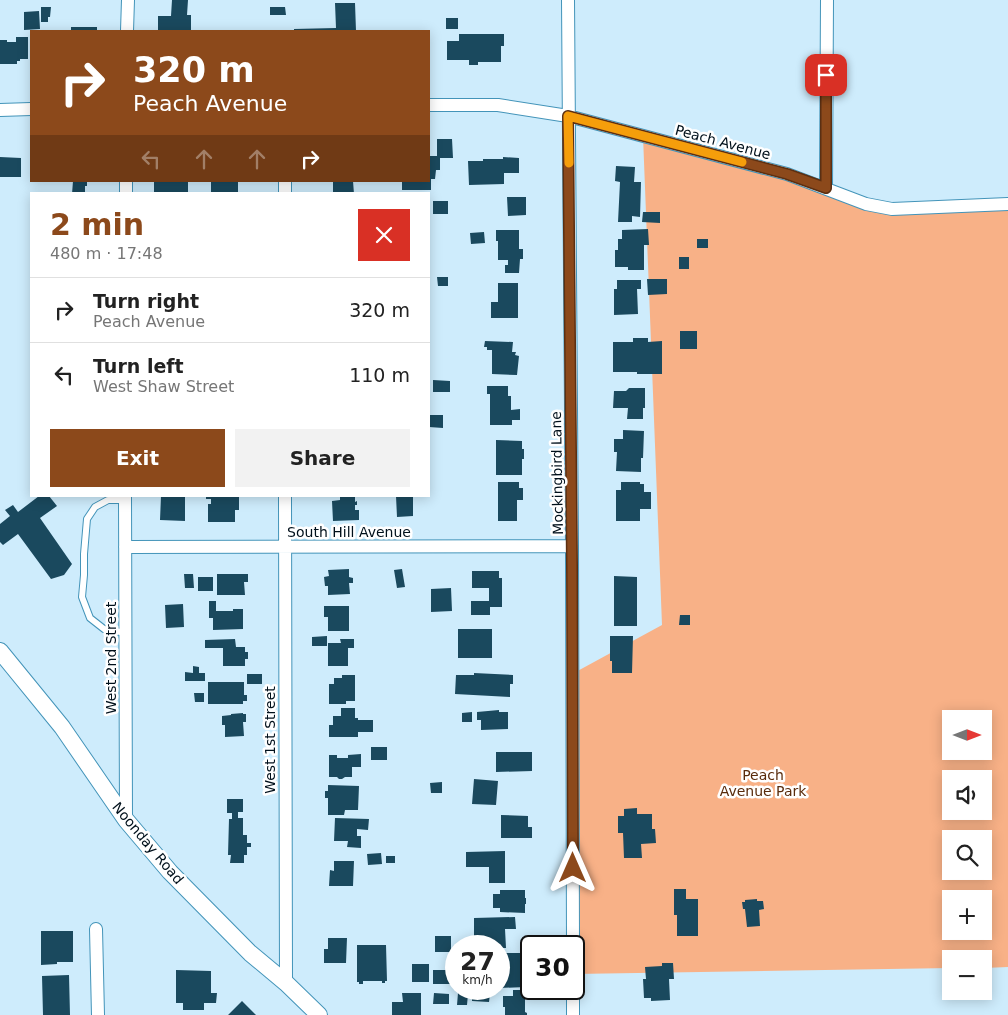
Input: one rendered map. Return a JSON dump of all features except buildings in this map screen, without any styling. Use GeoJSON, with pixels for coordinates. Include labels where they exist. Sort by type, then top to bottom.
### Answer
{"type":"FeatureCollection","features":[{"type":"Feature","properties":{"kind":"street"},"geometry":{"type":"LineString","coordinates":[[127,30],[128,0]]}},
{"type":"Feature","properties":{"kind":"street","name":"Mockingbird Lane"},"geometry":{"type":"LineString","coordinates":[[568,0],[573,935]]}},
{"type":"Feature","properties":{"kind":"street"},"geometry":{"type":"LineString","coordinates":[[826,188],[827,0]]}},
{"type":"Feature","properties":{"kind":"street","name":"Peach Avenue"},"geometry":{"type":"LineString","coordinates":[[430,105],[498,105],[568,116],[787,174],[866,204],[892,209],[1008,204]]}},
{"type":"Feature","properties":{"kind":"street"},"geometry":{"type":"LineString","coordinates":[[0,110],[30,109]]}},
{"type":"Feature","properties":{"kind":"street","name":"West 1st Street"},"geometry":{"type":"LineString","coordinates":[[285,497],[286,983]]}},
{"type":"Feature","properties":{"kind":"street","name":"West 2nd Street"},"geometry":{"type":"LineString","coordinates":[[126,498],[126,820]]}},
{"type":"Feature","properties":{"kind":"street","name":"South Hill Avenue"},"geometry":{"type":"LineString","coordinates":[[126,547],[572,546]]}},
{"type":"Feature","properties":{"kind":"street","name":"Noonday Road"},"geometry":{"type":"LineString","coordinates":[[0,651],[62,727],[126,820],[170,872],[250,953],[286,983],[319,1015]]}},
{"type":"Feature","properties":{"kind":"street"},"geometry":{"type":"LineString","coordinates":[[96,930],[98,1015]]}},
{"type":"Feature","properties":{"kind":"street"},"geometry":{"type":"LineString","coordinates":[[573,1000],[573,1015]]}},
{"type":"Feature","properties":{"kind":"lane"},"geometry":{"type":"LineString","coordinates":[[126,498],[108,500],[95,507],[87,519],[82,597],[90,618],[104,628],[126,633]]}},
{"type":"Feature","properties":{"kind":"green space","name":"Peach Avenue Park"},"geometry":{"type":"Polygon","coordinates":[[[643,136],[866,204],[1008,201],[1008,967],[992,968],[992,950],[942,950],[942,968],[585,974],[585,935],[574,935],[572,674],[662,625],[643,136]]]}},
{"type":"Feature","properties":{"kind":"slow traffic"},"geometry":{"type":"LineString","coordinates":[[569,163],[568,116],[742,162]]}},
{"type":"Feature","properties":{"kind":"route"},"geometry":{"type":"LineString","coordinates":[[573,868],[568,116],[787,174],[826,188],[826,75]]}}]}
